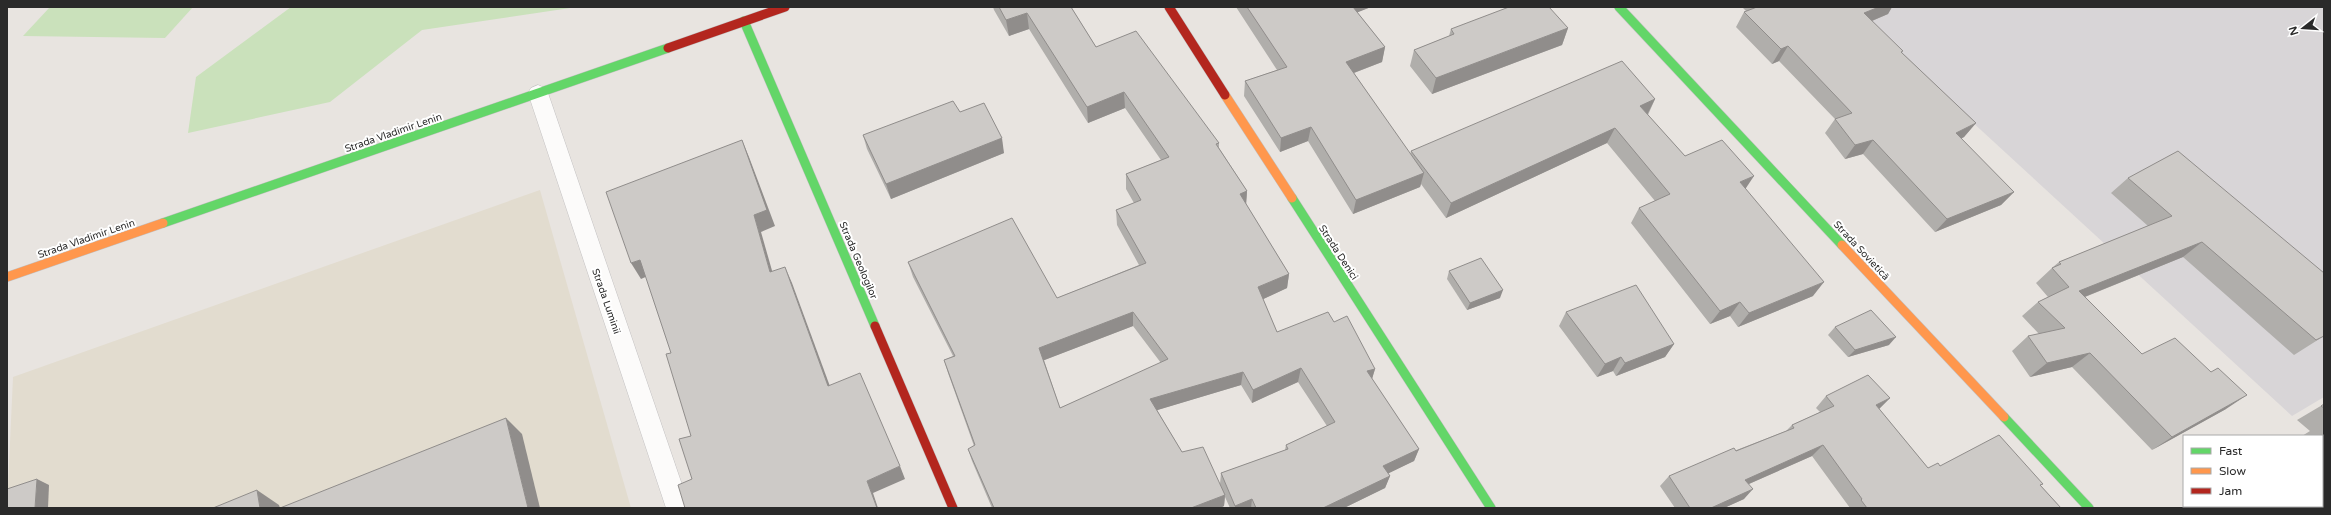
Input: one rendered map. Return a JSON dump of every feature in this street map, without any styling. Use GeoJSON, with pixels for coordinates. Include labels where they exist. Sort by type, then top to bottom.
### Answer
{"type":"FeatureCollection","features":[{"type":"Feature","properties":{"kind":"street","name":"Strada Vladimir Lenin"},"geometry":{"type":"LineString","coordinates":[[7,277],[785,7]]}},
{"type":"Feature","properties":{"kind":"street","name":"Strada Denici"},"geometry":{"type":"LineString","coordinates":[[1169,7],[1491,508]]}},
{"type":"Feature","properties":{"kind":"street","name":"Strada Sovietică"},"geometry":{"type":"LineString","coordinates":[[1619,7],[2089,508]]}},
{"type":"Feature","properties":{"kind":"street","name":"Strada Geologilor"},"geometry":{"type":"LineString","coordinates":[[744,21],[953,508]]}},
{"type":"Feature","properties":{"kind":"street","name":"Strada Luminii"},"geometry":{"type":"LineString","coordinates":[[538,93],[561,166],[678,508]]}},
{"type":"Feature","properties":{"kind":"shaded area"},"geometry":{"type":"Polygon","coordinates":[[[1847,7],[2324,7],[2324,397],[2292,416],[1847,7]]]}},
{"type":"Feature","properties":{"kind":"shaded area"},"geometry":{"type":"Polygon","coordinates":[[[540,190],[631,508],[7,508],[13,377],[540,190]]]}},
{"type":"Feature","properties":{"kind":"green space"},"geometry":{"type":"Polygon","coordinates":[[[50,7],[193,7],[165,38],[23,36],[50,7]]]}},
{"type":"Feature","properties":{"kind":"green space"},"geometry":{"type":"Polygon","coordinates":[[[291,7],[577,7],[422,30],[330,102],[188,133],[196,77],[291,7]]]}},
{"type":"Feature","properties":{"kind":"building"},"geometry":{"type":"Polygon","coordinates":[[[999,7],[1071,7],[1096,47],[1136,31],[1219,143],[1216,144],[1247,191],[1240,194],[1289,274],[1258,287],[1277,332],[1328,312],[1334,322],[1347,316],[1375,369],[1367,371],[1419,449],[1383,466],[1390,476],[1323,508],[1256,508],[1252,499],[1235,506],[1221,473],[1288,449],[1286,445],[1335,422],[1301,368],[1253,390],[1243,372],[1150,399],[1182,452],[1203,447],[1225,495],[1191,508],[994,508],[968,449],[975,445],[944,360],[955,356],[908,262],[1012,218],[1057,298],[1146,263],[1116,210],[1141,200],[1126,174],[1169,157],[1124,92],[1087,107],[1027,13],[1006,20],[999,7]],[[1133,312],[1039,348],[1060,408],[1168,359],[1133,312]]]}},
{"type":"Feature","properties":{"kind":"building"},"geometry":{"type":"Polygon","coordinates":[[[1247,7],[1353,7],[1385,47],[1346,62],[1424,173],[1356,200],[1311,127],[1281,138],[1245,81],[1287,67],[1247,7]]]}},
{"type":"Feature","properties":{"kind":"building"},"geometry":{"type":"Polygon","coordinates":[[[1509,7],[1549,7],[1568,28],[1436,78],[1414,50],[1454,34],[1451,29],[1509,7]]]}},
{"type":"Feature","properties":{"kind":"building"},"geometry":{"type":"Polygon","coordinates":[[[1757,7],[1879,7],[1864,13],[1903,51],[1901,52],[1976,123],[1956,133],[2014,192],[1947,219],[1873,140],[1855,145],[1835,119],[1852,113],[1788,46],[1781,49],[1744,12],[1757,7]]]}},
{"type":"Feature","properties":{"kind":"building"},"geometry":{"type":"Polygon","coordinates":[[[1622,61],[1655,99],[1640,106],[1685,156],[1722,140],[1754,176],[1740,182],[1824,282],[1749,313],[1740,302],[1720,311],[1639,208],[1670,194],[1615,128],[1451,203],[1411,151],[1622,61]]]}},
{"type":"Feature","properties":{"kind":"building"},"geometry":{"type":"Polygon","coordinates":[[[953,101],[960,112],[984,103],[1002,138],[886,184],[863,135],[953,101]]]}},
{"type":"Feature","properties":{"kind":"building"},"geometry":{"type":"Polygon","coordinates":[[[742,140],[767,210],[754,215],[770,272],[785,267],[828,386],[860,373],[900,466],[867,481],[877,508],[685,508],[678,485],[692,479],[679,439],[691,436],[666,354],[671,353],[640,260],[631,263],[606,192],[742,140]]]}},
{"type":"Feature","properties":{"kind":"building"},"geometry":{"type":"Polygon","coordinates":[[[2178,151],[2324,273],[2324,336],[2316,340],[2202,242],[2079,291],[2142,354],[2175,338],[2211,372],[2218,368],[2247,395],[2172,437],[2090,353],[2047,363],[2028,336],[2065,328],[2038,302],[2069,287],[2052,268],[2061,264],[2059,262],[2172,216],[2128,178],[2178,151]]]}},
{"type":"Feature","properties":{"kind":"building"},"geometry":{"type":"Polygon","coordinates":[[[1481,258],[1503,290],[1470,303],[1449,271],[1481,258]]]}},
{"type":"Feature","properties":{"kind":"building"},"geometry":{"type":"Polygon","coordinates":[[[1636,285],[1674,344],[1625,363],[1621,357],[1605,364],[1566,312],[1636,285]]]}},
{"type":"Feature","properties":{"kind":"building"},"geometry":{"type":"Polygon","coordinates":[[[1871,310],[1896,337],[1855,350],[1835,327],[1871,310]]]}},
{"type":"Feature","properties":{"kind":"building"},"geometry":{"type":"Polygon","coordinates":[[[1868,375],[1890,398],[1876,405],[1928,468],[1938,463],[1940,466],[1999,435],[2043,484],[2040,485],[2061,508],[1867,508],[1823,445],[1745,480],[1753,489],[1711,508],[1690,508],[1669,476],[1734,448],[1736,451],[1794,428],[1792,425],[1834,406],[1826,396],[1868,375]]]}},
{"type":"Feature","properties":{"kind":"building"},"geometry":{"type":"Polygon","coordinates":[[[506,418],[528,508],[280,508],[506,418]]]}},
{"type":"Feature","properties":{"kind":"building"},"geometry":{"type":"Polygon","coordinates":[[[37,479],[35,508],[7,508],[7,489],[37,479]]]}},
{"type":"Feature","properties":{"kind":"building"},"geometry":{"type":"Polygon","coordinates":[[[2324,479],[2324,501],[2323,500],[2324,479]]]}},
{"type":"Feature","properties":{"kind":"building"},"geometry":{"type":"Polygon","coordinates":[[[257,490],[260,508],[213,508],[257,490]]]}},
{"type":"Feature","properties":{"kind":"traffic: fast"},"geometry":{"type":"LineString","coordinates":[[1619,7],[1842,245]]}},
{"type":"Feature","properties":{"kind":"traffic: fast"},"geometry":{"type":"LineString","coordinates":[[744,21],[875,326]]}},
{"type":"Feature","properties":{"kind":"traffic: fast"},"geometry":{"type":"LineString","coordinates":[[163,223],[668,48]]}},
{"type":"Feature","properties":{"kind":"traffic: fast"},"geometry":{"type":"LineString","coordinates":[[1292,198],[1491,508]]}},
{"type":"Feature","properties":{"kind":"traffic: fast"},"geometry":{"type":"LineString","coordinates":[[2004,417],[2089,508]]}},
{"type":"Feature","properties":{"kind":"traffic: slow"},"geometry":{"type":"LineString","coordinates":[[1225,95],[1292,198]]}},
{"type":"Feature","properties":{"kind":"traffic: slow"},"geometry":{"type":"LineString","coordinates":[[7,277],[163,223]]}},
{"type":"Feature","properties":{"kind":"traffic: slow"},"geometry":{"type":"LineString","coordinates":[[1842,245],[2004,417]]}},
{"type":"Feature","properties":{"kind":"traffic: jam"},"geometry":{"type":"LineString","coordinates":[[668,48],[785,7]]}},
{"type":"Feature","properties":{"kind":"traffic: jam"},"geometry":{"type":"LineString","coordinates":[[1169,7],[1225,95]]}},
{"type":"Feature","properties":{"kind":"traffic: jam"},"geometry":{"type":"LineString","coordinates":[[875,326],[953,508]]}}]}
